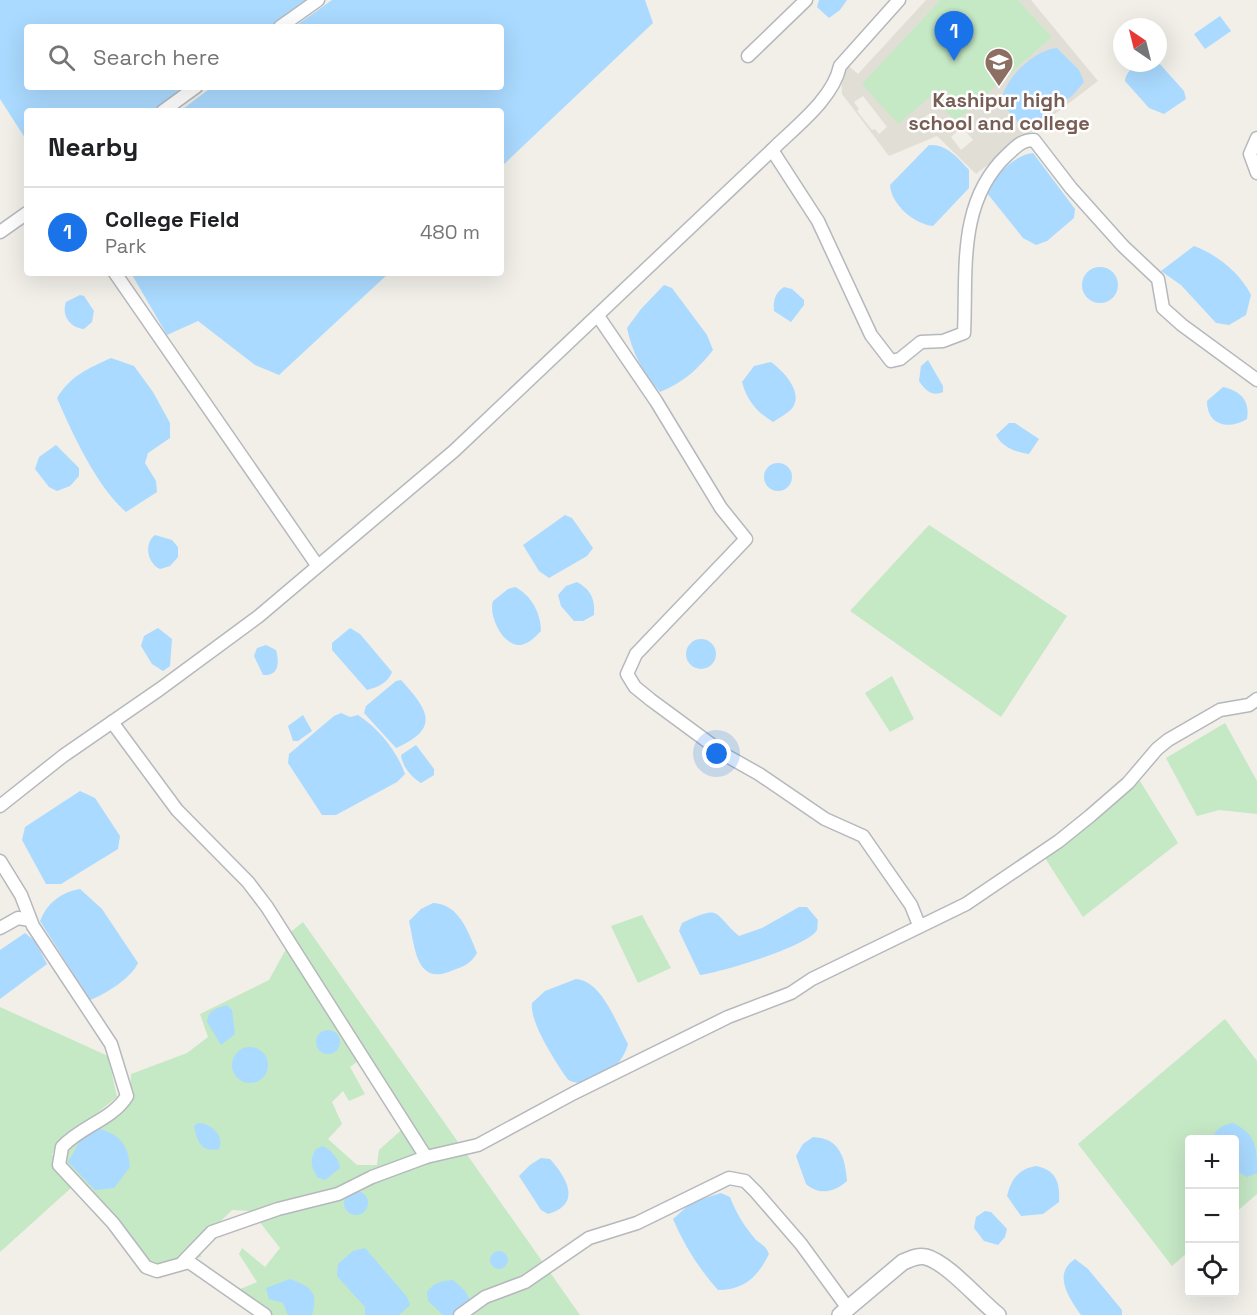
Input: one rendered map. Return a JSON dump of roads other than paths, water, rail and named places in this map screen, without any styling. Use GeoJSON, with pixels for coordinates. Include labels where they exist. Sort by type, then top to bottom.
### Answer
{"type":"FeatureCollection","features":[{"type":"Feature","properties":{"kind":"street"},"geometry":{"type":"LineString","coordinates":[[284,24],[318,0]]}},
{"type":"Feature","properties":{"kind":"street"},"geometry":{"type":"LineString","coordinates":[[748,56],[806,0]]}},
{"type":"Feature","properties":{"kind":"street"},"geometry":{"type":"LineString","coordinates":[[0,806],[63,756],[259,616],[454,451],[772,150],[822,99],[837,78],[840,66],[899,0]]}},
{"type":"Feature","properties":{"kind":"street"},"geometry":{"type":"LineString","coordinates":[[167,108],[192,90]]}},
{"type":"Feature","properties":{"kind":"street"},"geometry":{"type":"LineString","coordinates":[[1257,138],[1250,154],[1257,173]]}},
{"type":"Feature","properties":{"kind":"street"},"geometry":{"type":"LineString","coordinates":[[772,150],[818,221],[871,336],[891,361],[900,359],[921,342],[943,341],[964,333],[966,233],[982,184],[995,167],[1020,143],[1034,140],[1071,188],[1123,246],[1158,279],[1163,308],[1182,326],[1257,380]]}},
{"type":"Feature","properties":{"kind":"street"},"geometry":{"type":"LineString","coordinates":[[0,232],[24,215]]}},
{"type":"Feature","properties":{"kind":"street"},"geometry":{"type":"LineString","coordinates":[[117,276],[317,565]]}},
{"type":"Feature","properties":{"kind":"street"},"geometry":{"type":"LineString","coordinates":[[598,316],[656,400],[720,508],[746,539],[636,654],[627,674],[635,687],[727,756],[759,774],[825,819],[863,836],[911,905],[919,925]]}},
{"type":"Feature","properties":{"kind":"street"},"geometry":{"type":"LineString","coordinates":[[183,1262],[212,1232],[278,1209],[338,1194],[372,1176],[426,1157],[478,1145],[574,1093],[728,1017],[791,993],[812,979],[966,904],[1059,841],[1113,797],[1168,740],[1220,710],[1249,705],[1257,699]]}},
{"type":"Feature","properties":{"kind":"street"},"geometry":{"type":"LineString","coordinates":[[112,722],[177,810],[248,882],[267,907],[426,1157]]}},
{"type":"Feature","properties":{"kind":"street"},"geometry":{"type":"LineString","coordinates":[[0,861],[21,895],[30,920],[111,1044],[127,1096],[112,1112],[71,1137],[62,1147],[59,1166],[113,1223],[146,1267],[157,1271],[189,1262],[210,1274],[265,1315]]}},
{"type":"Feature","properties":{"kind":"street"},"geometry":{"type":"LineString","coordinates":[[0,928],[18,918],[30,920]]}},
{"type":"Feature","properties":{"kind":"street"},"geometry":{"type":"LineString","coordinates":[[460,1315],[485,1297],[525,1282],[590,1238],[637,1223],[729,1178],[745,1181],[801,1244],[844,1311],[903,1262],[915,1257],[924,1257],[944,1267],[998,1315]]}},
{"type":"Feature","properties":{"kind":"water"},"geometry":{"type":"Polygon","coordinates":[[[0,0],[308,0],[274,24],[24,24],[24,90],[183,90],[158,108],[24,108],[24,136],[0,99],[0,0]]]}},
{"type":"Feature","properties":{"kind":"water"},"geometry":{"type":"Polygon","coordinates":[[[332,0],[645,0],[653,23],[504,164],[504,108],[184,108],[208,90],[504,90],[504,24],[298,24],[332,0]]]}},
{"type":"Feature","properties":{"kind":"water"},"geometry":{"type":"Polygon","coordinates":[[[819,0],[847,0],[840,10],[829,18],[817,7],[819,0]]]}},
{"type":"Feature","properties":{"kind":"water"},"geometry":{"type":"Polygon","coordinates":[[[1220,16],[1231,31],[1205,49],[1194,34],[1220,16]]]}},
{"type":"Feature","properties":{"kind":"water"},"geometry":{"type":"Polygon","coordinates":[[[1057,48],[1079,70],[1084,82],[1073,95],[1030,128],[1022,126],[1001,103],[1007,85],[1021,67],[1030,60],[1048,50],[1057,48]]]}},
{"type":"Feature","properties":{"kind":"water"},"geometry":{"type":"Polygon","coordinates":[[[1129,72],[1167,72],[1184,91],[1186,99],[1164,114],[1149,108],[1125,81],[1129,72]]]}},
{"type":"Feature","properties":{"kind":"water"},"geometry":{"type":"Polygon","coordinates":[[[929,145],[947,149],[969,170],[969,188],[933,226],[918,221],[905,212],[894,199],[890,185],[929,145]]]}},
{"type":"Feature","properties":{"kind":"water"},"geometry":{"type":"Polygon","coordinates":[[[1033,153],[1075,209],[1074,218],[1047,241],[1036,245],[1023,238],[987,193],[994,180],[1006,167],[1019,158],[1033,153]]]}},
{"type":"Feature","properties":{"kind":"water"},"geometry":{"type":"Polygon","coordinates":[[[1194,246],[1211,254],[1227,266],[1241,279],[1251,295],[1246,315],[1229,325],[1216,323],[1181,285],[1161,271],[1194,246]]]}},
{"type":"Feature","properties":{"kind":"water"},"geometry":{"type":"Polygon","coordinates":[[[1100,267],[1113,272],[1118,285],[1113,298],[1100,303],[1087,298],[1082,285],[1087,272],[1100,267]]]}},
{"type":"Feature","properties":{"kind":"water"},"geometry":{"type":"Polygon","coordinates":[[[133,276],[386,276],[279,375],[255,365],[198,321],[167,335],[133,276]]]}},
{"type":"Feature","properties":{"kind":"water"},"geometry":{"type":"Polygon","coordinates":[[[664,285],[672,288],[707,335],[713,350],[690,375],[660,392],[648,378],[639,362],[627,328],[664,285]]]}},
{"type":"Feature","properties":{"kind":"water"},"geometry":{"type":"Polygon","coordinates":[[[784,287],[792,289],[804,300],[804,305],[791,322],[774,311],[775,297],[784,287]]]}},
{"type":"Feature","properties":{"kind":"water"},"geometry":{"type":"Polygon","coordinates":[[[80,295],[84,296],[94,311],[92,322],[84,329],[71,323],[65,312],[66,302],[80,295]]]}},
{"type":"Feature","properties":{"kind":"water"},"geometry":{"type":"Polygon","coordinates":[[[111,358],[134,366],[153,392],[170,423],[170,438],[148,453],[145,463],[156,481],[157,492],[126,512],[95,474],[57,398],[74,378],[111,358]]]}},
{"type":"Feature","properties":{"kind":"water"},"geometry":{"type":"Polygon","coordinates":[[[928,360],[943,386],[943,392],[935,394],[929,392],[919,381],[921,366],[928,360]]]}},
{"type":"Feature","properties":{"kind":"water"},"geometry":{"type":"Polygon","coordinates":[[[771,362],[786,376],[795,394],[793,407],[773,422],[753,405],[742,382],[754,366],[771,362]]]}},
{"type":"Feature","properties":{"kind":"water"},"geometry":{"type":"Polygon","coordinates":[[[1223,387],[1235,391],[1243,398],[1247,407],[1247,419],[1226,425],[1215,421],[1211,416],[1207,401],[1223,387]]]}},
{"type":"Feature","properties":{"kind":"water"},"geometry":{"type":"Polygon","coordinates":[[[1009,423],[1015,423],[1039,439],[1029,454],[1010,449],[996,435],[1009,423]]]}},
{"type":"Feature","properties":{"kind":"water"},"geometry":{"type":"Polygon","coordinates":[[[56,445],[79,468],[79,476],[70,486],[57,491],[49,487],[35,469],[39,457],[56,445]]]}},
{"type":"Feature","properties":{"kind":"water"},"geometry":{"type":"Polygon","coordinates":[[[778,463],[788,467],[792,477],[788,487],[778,491],[768,487],[764,477],[768,467],[778,463]]]}},
{"type":"Feature","properties":{"kind":"water"},"geometry":{"type":"Polygon","coordinates":[[[565,515],[572,518],[593,548],[587,556],[549,578],[539,571],[523,545],[565,515]]]}},
{"type":"Feature","properties":{"kind":"water"},"geometry":{"type":"Polygon","coordinates":[[[155,535],[172,540],[178,547],[178,557],[170,566],[160,569],[152,563],[148,548],[155,535]]]}},
{"type":"Feature","properties":{"kind":"water"},"geometry":{"type":"Polygon","coordinates":[[[577,582],[586,588],[594,604],[594,615],[583,621],[574,621],[561,606],[558,595],[566,586],[577,582]]]}},
{"type":"Feature","properties":{"kind":"water"},"geometry":{"type":"Polygon","coordinates":[[[515,587],[530,600],[541,624],[541,631],[530,641],[521,645],[508,641],[503,636],[495,622],[492,607],[493,601],[508,589],[515,587]]]}},
{"type":"Feature","properties":{"kind":"water"},"geometry":{"type":"Polygon","coordinates":[[[158,628],[172,639],[170,666],[163,671],[152,664],[141,646],[144,636],[158,628]]]}},
{"type":"Feature","properties":{"kind":"water"},"geometry":{"type":"Polygon","coordinates":[[[350,628],[360,634],[392,672],[388,679],[379,686],[367,690],[332,650],[332,643],[350,628]]]}},
{"type":"Feature","properties":{"kind":"water"},"geometry":{"type":"Polygon","coordinates":[[[701,639],[712,643],[716,654],[712,665],[701,669],[690,665],[686,654],[690,643],[701,639]]]}},
{"type":"Feature","properties":{"kind":"water"},"geometry":{"type":"Polygon","coordinates":[[[266,645],[276,650],[278,663],[273,673],[263,675],[254,656],[257,648],[266,645]]]}},
{"type":"Feature","properties":{"kind":"water"},"geometry":{"type":"Polygon","coordinates":[[[401,680],[418,700],[425,718],[420,733],[396,748],[364,713],[366,706],[396,681],[401,680]]]}},
{"type":"Feature","properties":{"kind":"water"},"geometry":{"type":"Polygon","coordinates":[[[341,713],[350,717],[358,715],[373,726],[392,749],[405,774],[397,782],[336,815],[322,815],[288,763],[289,754],[334,716],[341,713]]]}},
{"type":"Feature","properties":{"kind":"water"},"geometry":{"type":"Polygon","coordinates":[[[303,715],[312,731],[298,741],[293,741],[288,726],[303,715]]]}},
{"type":"Feature","properties":{"kind":"water"},"geometry":{"type":"Polygon","coordinates":[[[416,745],[434,769],[434,775],[421,783],[408,771],[401,755],[416,745]]]}},
{"type":"Feature","properties":{"kind":"water"},"geometry":{"type":"Polygon","coordinates":[[[80,791],[95,798],[120,836],[118,849],[61,884],[46,884],[22,840],[25,827],[80,791]]]}},
{"type":"Feature","properties":{"kind":"water"},"geometry":{"type":"Polygon","coordinates":[[[80,889],[102,909],[138,963],[135,969],[117,985],[90,1000],[40,921],[56,899],[80,889]]]}},
{"type":"Feature","properties":{"kind":"water"},"geometry":{"type":"Polygon","coordinates":[[[433,903],[450,908],[456,913],[466,928],[477,953],[466,965],[439,974],[424,969],[419,961],[409,921],[421,909],[433,903]]]}},
{"type":"Feature","properties":{"kind":"water"},"geometry":{"type":"Polygon","coordinates":[[[799,907],[807,907],[818,920],[817,930],[810,936],[798,944],[763,958],[700,975],[679,931],[682,923],[710,912],[720,916],[739,936],[762,928],[799,907]]]}},
{"type":"Feature","properties":{"kind":"water"},"geometry":{"type":"Polygon","coordinates":[[[25,933],[35,941],[47,964],[0,999],[0,950],[25,933]]]}},
{"type":"Feature","properties":{"kind":"water"},"geometry":{"type":"Polygon","coordinates":[[[576,979],[593,987],[601,995],[628,1044],[621,1060],[610,1071],[579,1083],[569,1080],[561,1070],[544,1041],[532,1011],[532,1003],[545,991],[576,979]]]}},
{"type":"Feature","properties":{"kind":"water"},"geometry":{"type":"Polygon","coordinates":[[[227,1005],[232,1010],[235,1034],[221,1045],[207,1022],[211,1012],[227,1005]]]}},
{"type":"Feature","properties":{"kind":"water"},"geometry":{"type":"Polygon","coordinates":[[[328,1030],[337,1033],[340,1042],[337,1051],[328,1054],[319,1051],[316,1042],[319,1033],[328,1030]]]}},
{"type":"Feature","properties":{"kind":"water"},"geometry":{"type":"Polygon","coordinates":[[[250,1047],[263,1052],[268,1065],[263,1078],[250,1083],[237,1078],[232,1065],[237,1052],[250,1047]]]}},
{"type":"Feature","properties":{"kind":"water"},"geometry":{"type":"Polygon","coordinates":[[[198,1123],[208,1125],[216,1131],[220,1139],[219,1149],[208,1149],[201,1145],[194,1126],[198,1123]]]}},
{"type":"Feature","properties":{"kind":"water"},"geometry":{"type":"Polygon","coordinates":[[[1233,1123],[1247,1132],[1251,1138],[1256,1149],[1257,1173],[1247,1177],[1239,1172],[1239,1135],[1214,1135],[1226,1125],[1233,1123]]]}},
{"type":"Feature","properties":{"kind":"water"},"geometry":{"type":"Polygon","coordinates":[[[100,1129],[107,1131],[122,1142],[130,1167],[114,1188],[95,1190],[68,1162],[81,1139],[100,1129]]]}},
{"type":"Feature","properties":{"kind":"water"},"geometry":{"type":"Polygon","coordinates":[[[813,1137],[822,1138],[835,1145],[842,1157],[847,1181],[837,1188],[822,1191],[806,1184],[796,1156],[803,1144],[813,1137]]]}},
{"type":"Feature","properties":{"kind":"water"},"geometry":{"type":"Polygon","coordinates":[[[323,1146],[334,1155],[340,1168],[325,1180],[318,1178],[312,1164],[312,1157],[316,1149],[323,1146]]]}},
{"type":"Feature","properties":{"kind":"water"},"geometry":{"type":"Polygon","coordinates":[[[541,1158],[550,1159],[562,1174],[568,1190],[565,1204],[559,1210],[548,1214],[541,1210],[519,1176],[541,1158]]]}},
{"type":"Feature","properties":{"kind":"water"},"geometry":{"type":"Polygon","coordinates":[[[1036,1166],[1048,1170],[1055,1178],[1059,1188],[1059,1202],[1043,1214],[1021,1216],[1007,1196],[1013,1180],[1024,1170],[1036,1166]]]}},
{"type":"Feature","properties":{"kind":"water"},"geometry":{"type":"Polygon","coordinates":[[[356,1191],[361,1192],[367,1198],[367,1208],[361,1214],[356,1215],[351,1214],[345,1208],[344,1203],[345,1198],[351,1192],[356,1191]]]}},
{"type":"Feature","properties":{"kind":"water"},"geometry":{"type":"Polygon","coordinates":[[[721,1193],[730,1197],[745,1225],[769,1254],[749,1281],[735,1288],[718,1290],[692,1256],[673,1219],[692,1202],[721,1193]]]}},
{"type":"Feature","properties":{"kind":"water"},"geometry":{"type":"Polygon","coordinates":[[[985,1211],[991,1212],[1007,1229],[1005,1237],[998,1245],[984,1241],[974,1228],[976,1217],[985,1211]]]}},
{"type":"Feature","properties":{"kind":"water"},"geometry":{"type":"Polygon","coordinates":[[[365,1248],[407,1297],[410,1305],[399,1315],[365,1315],[365,1307],[337,1276],[338,1264],[353,1251],[365,1248]]]}},
{"type":"Feature","properties":{"kind":"water"},"geometry":{"type":"Polygon","coordinates":[[[499,1251],[505,1254],[508,1260],[505,1266],[499,1269],[493,1266],[490,1260],[493,1254],[499,1251]]]}},
{"type":"Feature","properties":{"kind":"water"},"geometry":{"type":"Polygon","coordinates":[[[1075,1259],[1088,1269],[1122,1310],[1122,1315],[1081,1315],[1068,1294],[1064,1279],[1068,1265],[1075,1259]]]}},
{"type":"Feature","properties":{"kind":"water"},"geometry":{"type":"Polygon","coordinates":[[[290,1279],[312,1291],[314,1307],[312,1315],[288,1315],[283,1303],[269,1299],[266,1288],[290,1279]]]}},
{"type":"Feature","properties":{"kind":"water"},"geometry":{"type":"Polygon","coordinates":[[[453,1280],[467,1294],[470,1305],[456,1315],[443,1315],[428,1301],[427,1292],[438,1283],[453,1280]]]}},
{"type":"Feature","properties":{"kind":"place","name":"College Field"},"geometry":{"type":"Point","coordinates":[954,61]}},
{"type":"Feature","properties":{"kind":"place","name":"Kashipur high school and college"},"geometry":{"type":"Point","coordinates":[999,88]}}]}
